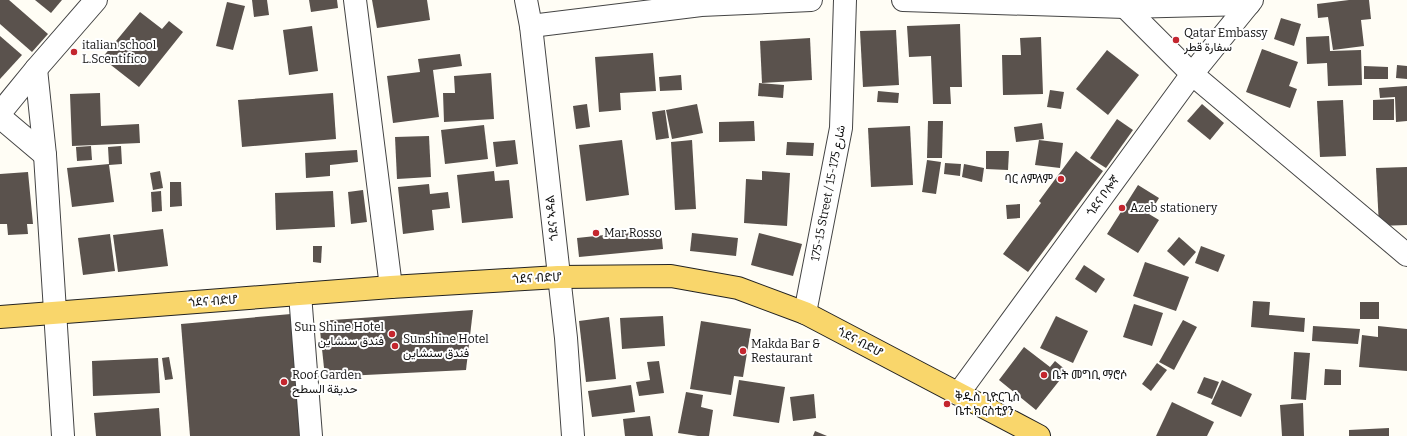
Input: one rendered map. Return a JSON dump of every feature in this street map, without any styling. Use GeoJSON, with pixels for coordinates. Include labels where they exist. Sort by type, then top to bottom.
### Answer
{"type":"FeatureCollection","features":[{"type":"Feature","properties":{"kind":"main road","name":"ጎደና ብድሆ"},"geometry":{"type":"LineString","coordinates":[[0,317],[391,287],[558,277],[671,276],[738,288],[805,313],[1038,436]]}},
{"type":"Feature","properties":{"kind":"street"},"geometry":{"type":"LineString","coordinates":[[0,113],[96,0]]}},
{"type":"Feature","properties":{"kind":"street"},"geometry":{"type":"LineString","coordinates":[[355,0],[391,287]]}},
{"type":"Feature","properties":{"kind":"street","name":"ጎደና ኣዳል"},"geometry":{"type":"LineString","coordinates":[[526,0],[531,26],[566,338],[573,436]]}},
{"type":"Feature","properties":{"kind":"street"},"geometry":{"type":"LineString","coordinates":[[531,26],[701,5],[811,0]]}},
{"type":"Feature","properties":{"kind":"street","name":"175-15 Street / شارع 175-15"},"geometry":{"type":"LineString","coordinates":[[805,313],[841,128],[845,0]]}},
{"type":"Feature","properties":{"kind":"street"},"geometry":{"type":"LineString","coordinates":[[903,0],[1034,2],[1125,7],[1251,2]]}},
{"type":"Feature","properties":{"kind":"street","name":"ጎደና ቦሎኛ"},"geometry":{"type":"LineString","coordinates":[[958,394],[1192,74],[1251,2]]}},
{"type":"Feature","properties":{"kind":"street"},"geometry":{"type":"LineString","coordinates":[[1125,7],[1192,74],[1407,255]]}},
{"type":"Feature","properties":{"kind":"street"},"geometry":{"type":"LineString","coordinates":[[36,69],[45,155],[62,436]]}},
{"type":"Feature","properties":{"kind":"street"},"geometry":{"type":"LineString","coordinates":[[0,117],[45,155]]}},
{"type":"Feature","properties":{"kind":"street"},"geometry":{"type":"LineString","coordinates":[[300,294],[311,436]]}},
{"type":"Feature","properties":{"kind":"building"},"geometry":{"type":"Polygon","coordinates":[[[0,0],[9,0],[48,34],[32,52],[0,24],[0,0]]]}},
{"type":"Feature","properties":{"kind":"building"},"geometry":{"type":"Polygon","coordinates":[[[35,0],[62,0],[51,13],[35,0]]]}},
{"type":"Feature","properties":{"kind":"building"},"geometry":{"type":"Polygon","coordinates":[[[252,0],[267,0],[269,15],[254,17],[252,0]]]}},
{"type":"Feature","properties":{"kind":"building"},"geometry":{"type":"Polygon","coordinates":[[[309,0],[337,0],[338,8],[311,12],[309,0]]]}},
{"type":"Feature","properties":{"kind":"building"},"geometry":{"type":"Polygon","coordinates":[[[372,0],[427,0],[430,20],[377,28],[372,0]]]}},
{"type":"Feature","properties":{"kind":"building"},"geometry":{"type":"Polygon","coordinates":[[[1349,0],[1369,0],[1371,19],[1361,20],[1364,46],[1333,50],[1328,17],[1318,18],[1317,4],[1349,0]]]}},
{"type":"Feature","properties":{"kind":"building"},"geometry":{"type":"Polygon","coordinates":[[[227,2],[245,6],[233,50],[216,46],[227,2]]]}},
{"type":"Feature","properties":{"kind":"building"},"geometry":{"type":"Polygon","coordinates":[[[140,12],[162,29],[169,21],[183,32],[139,87],[102,58],[140,12]]]}},
{"type":"Feature","properties":{"kind":"building"},"geometry":{"type":"Polygon","coordinates":[[[1281,18],[1301,24],[1294,46],[1274,39],[1281,18]]]}},
{"type":"Feature","properties":{"kind":"building"},"geometry":{"type":"Polygon","coordinates":[[[960,24],[962,87],[950,87],[951,104],[933,104],[931,56],[909,57],[907,26],[960,24]]]}},
{"type":"Feature","properties":{"kind":"building"},"geometry":{"type":"Polygon","coordinates":[[[312,26],[318,71],[289,75],[283,30],[312,26]]]}},
{"type":"Feature","properties":{"kind":"building"},"geometry":{"type":"Polygon","coordinates":[[[896,30],[899,85],[863,87],[860,31],[896,30]]]}},
{"type":"Feature","properties":{"kind":"building"},"geometry":{"type":"Polygon","coordinates":[[[0,36],[22,55],[0,79],[0,36]]]}},
{"type":"Feature","properties":{"kind":"building"},"geometry":{"type":"Polygon","coordinates":[[[1329,36],[1330,51],[1361,50],[1362,85],[1328,86],[1327,63],[1307,64],[1306,37],[1329,36]]]}},
{"type":"Feature","properties":{"kind":"building"},"geometry":{"type":"Polygon","coordinates":[[[1041,37],[1043,94],[1003,95],[1002,55],[1021,55],[1020,38],[1041,37]]]}},
{"type":"Feature","properties":{"kind":"building"},"geometry":{"type":"Polygon","coordinates":[[[810,38],[812,80],[762,83],[760,41],[810,38]]]}},
{"type":"Feature","properties":{"kind":"building"},"geometry":{"type":"Polygon","coordinates":[[[1262,49],[1298,62],[1289,86],[1297,89],[1290,108],[1246,92],[1262,49]]]}},
{"type":"Feature","properties":{"kind":"building"},"geometry":{"type":"Polygon","coordinates":[[[1107,50],[1139,75],[1108,115],[1076,89],[1107,50]]]}},
{"type":"Feature","properties":{"kind":"building"},"geometry":{"type":"Polygon","coordinates":[[[653,53],[656,91],[620,93],[621,110],[599,112],[595,57],[653,53]]]}},
{"type":"Feature","properties":{"kind":"building"},"geometry":{"type":"Polygon","coordinates":[[[460,54],[462,66],[433,70],[439,117],[393,123],[387,76],[420,72],[418,59],[460,54]]]}},
{"type":"Feature","properties":{"kind":"building"},"geometry":{"type":"Polygon","coordinates":[[[1397,65],[1407,66],[1407,79],[1396,78],[1397,65]]]}},
{"type":"Feature","properties":{"kind":"building"},"geometry":{"type":"Polygon","coordinates":[[[1364,66],[1388,67],[1388,79],[1364,79],[1364,66]]]}},
{"type":"Feature","properties":{"kind":"building"},"geometry":{"type":"Polygon","coordinates":[[[491,73],[494,119],[444,122],[443,93],[455,93],[454,76],[491,73]]]}},
{"type":"Feature","properties":{"kind":"building"},"geometry":{"type":"Polygon","coordinates":[[[681,75],[682,90],[660,91],[659,77],[681,75]]]}},
{"type":"Feature","properties":{"kind":"building"},"geometry":{"type":"Polygon","coordinates":[[[759,83],[784,85],[783,98],[758,96],[759,83]]]}},
{"type":"Feature","properties":{"kind":"building"},"geometry":{"type":"Polygon","coordinates":[[[1407,86],[1407,121],[1396,122],[1395,97],[1380,98],[1379,88],[1407,86]]]}},
{"type":"Feature","properties":{"kind":"building"},"geometry":{"type":"Polygon","coordinates":[[[1050,90],[1064,92],[1061,109],[1047,107],[1050,90]]]}},
{"type":"Feature","properties":{"kind":"building"},"geometry":{"type":"Polygon","coordinates":[[[878,91],[899,93],[898,103],[877,102],[878,91]]]}},
{"type":"Feature","properties":{"kind":"building"},"geometry":{"type":"Polygon","coordinates":[[[100,93],[101,126],[139,124],[140,143],[72,146],[70,94],[100,93]]]}},
{"type":"Feature","properties":{"kind":"building"},"geometry":{"type":"Polygon","coordinates":[[[333,93],[336,139],[242,147],[238,100],[333,93]]]}},
{"type":"Feature","properties":{"kind":"building"},"geometry":{"type":"Polygon","coordinates":[[[1394,99],[1394,120],[1373,120],[1373,100],[1394,99]]]}},
{"type":"Feature","properties":{"kind":"building"},"geometry":{"type":"Polygon","coordinates":[[[1343,100],[1346,156],[1320,157],[1317,101],[1343,100]]]}},
{"type":"Feature","properties":{"kind":"building"},"geometry":{"type":"Polygon","coordinates":[[[587,104],[590,127],[576,129],[573,106],[587,104]]]}},
{"type":"Feature","properties":{"kind":"building"},"geometry":{"type":"Polygon","coordinates":[[[697,104],[703,133],[672,139],[666,110],[697,104]]]}},
{"type":"Feature","properties":{"kind":"building"},"geometry":{"type":"Polygon","coordinates":[[[1202,104],[1224,123],[1210,140],[1187,121],[1202,104]]]}},
{"type":"Feature","properties":{"kind":"building"},"geometry":{"type":"Polygon","coordinates":[[[665,110],[669,138],[656,140],[652,112],[665,110]]]}},
{"type":"Feature","properties":{"kind":"building"},"geometry":{"type":"Polygon","coordinates":[[[1117,119],[1133,130],[1106,168],[1090,158],[1117,119]]]}},
{"type":"Feature","properties":{"kind":"building"},"geometry":{"type":"Polygon","coordinates":[[[754,121],[755,141],[719,142],[719,122],[754,121]]]}},
{"type":"Feature","properties":{"kind":"building"},"geometry":{"type":"Polygon","coordinates":[[[928,121],[943,121],[942,158],[927,158],[928,121]]]}},
{"type":"Feature","properties":{"kind":"building"},"geometry":{"type":"Polygon","coordinates":[[[1042,123],[1044,139],[1016,142],[1014,127],[1042,123]]]}},
{"type":"Feature","properties":{"kind":"building"},"geometry":{"type":"Polygon","coordinates":[[[484,125],[488,159],[445,164],[441,130],[484,125]]]}},
{"type":"Feature","properties":{"kind":"building"},"geometry":{"type":"Polygon","coordinates":[[[910,126],[913,185],[871,187],[868,128],[910,126]]]}},
{"type":"Feature","properties":{"kind":"building"},"geometry":{"type":"Polygon","coordinates":[[[429,136],[431,177],[397,179],[395,137],[429,136]]]}},
{"type":"Feature","properties":{"kind":"building"},"geometry":{"type":"Polygon","coordinates":[[[515,140],[518,164],[496,167],[493,142],[515,140]]]}},
{"type":"Feature","properties":{"kind":"building"},"geometry":{"type":"Polygon","coordinates":[[[622,140],[629,195],[586,201],[579,145],[622,140]]]}},
{"type":"Feature","properties":{"kind":"building"},"geometry":{"type":"Polygon","coordinates":[[[692,140],[696,209],[675,210],[671,142],[692,140]]]}},
{"type":"Feature","properties":{"kind":"building"},"geometry":{"type":"Polygon","coordinates":[[[1039,140],[1063,143],[1060,168],[1035,165],[1039,140]]]}},
{"type":"Feature","properties":{"kind":"building"},"geometry":{"type":"Polygon","coordinates":[[[787,142],[814,143],[813,156],[786,155],[787,142]]]}},
{"type":"Feature","properties":{"kind":"building"},"geometry":{"type":"Polygon","coordinates":[[[91,146],[92,160],[77,161],[76,147],[91,146]]]}},
{"type":"Feature","properties":{"kind":"building"},"geometry":{"type":"Polygon","coordinates":[[[121,146],[122,164],[109,165],[114,202],[72,207],[67,168],[109,164],[108,147],[121,146]]]}},
{"type":"Feature","properties":{"kind":"building"},"geometry":{"type":"Polygon","coordinates":[[[357,150],[358,162],[330,165],[330,176],[306,178],[305,153],[357,150]]]}},
{"type":"Feature","properties":{"kind":"building"},"geometry":{"type":"Polygon","coordinates":[[[986,151],[1009,151],[1008,170],[986,169],[986,151]]]}},
{"type":"Feature","properties":{"kind":"building"},"geometry":{"type":"Polygon","coordinates":[[[1076,151],[1103,171],[1028,272],[1003,254],[1041,203],[1039,201],[1076,151]]]}},
{"type":"Feature","properties":{"kind":"building"},"geometry":{"type":"Polygon","coordinates":[[[927,160],[941,162],[936,194],[922,192],[927,160]]]}},
{"type":"Feature","properties":{"kind":"building"},"geometry":{"type":"Polygon","coordinates":[[[945,163],[961,164],[960,176],[944,174],[945,163]]]}},
{"type":"Feature","properties":{"kind":"building"},"geometry":{"type":"Polygon","coordinates":[[[964,164],[984,168],[982,182],[962,177],[964,164]]]}},
{"type":"Feature","properties":{"kind":"building"},"geometry":{"type":"Polygon","coordinates":[[[1407,167],[1407,225],[1379,226],[1376,168],[1407,167]]]}},
{"type":"Feature","properties":{"kind":"building"},"geometry":{"type":"Polygon","coordinates":[[[160,171],[163,188],[153,190],[150,173],[160,171]]]}},
{"type":"Feature","properties":{"kind":"building"},"geometry":{"type":"Polygon","coordinates":[[[494,171],[495,181],[509,180],[513,218],[462,223],[457,175],[494,171]]]}},
{"type":"Feature","properties":{"kind":"building"},"geometry":{"type":"Polygon","coordinates":[[[762,171],[790,173],[787,226],[744,223],[746,179],[762,180],[762,171]]]}},
{"type":"Feature","properties":{"kind":"building"},"geometry":{"type":"Polygon","coordinates":[[[28,172],[33,224],[27,224],[28,234],[8,235],[7,224],[0,224],[0,174],[28,172]]]}},
{"type":"Feature","properties":{"kind":"building"},"geometry":{"type":"Polygon","coordinates":[[[170,182],[181,182],[182,206],[170,207],[170,182]]]}},
{"type":"Feature","properties":{"kind":"building"},"geometry":{"type":"Polygon","coordinates":[[[429,184],[430,194],[448,192],[450,208],[432,210],[434,230],[403,234],[398,187],[429,184]]]}},
{"type":"Feature","properties":{"kind":"building"},"geometry":{"type":"Polygon","coordinates":[[[1138,185],[1159,198],[1149,214],[1159,220],[1138,253],[1107,234],[1138,185]]]}},
{"type":"Feature","properties":{"kind":"building"},"geometry":{"type":"Polygon","coordinates":[[[363,190],[367,222],[351,224],[348,192],[363,190]]]}},
{"type":"Feature","properties":{"kind":"building"},"geometry":{"type":"Polygon","coordinates":[[[161,191],[162,211],[152,212],[151,192],[161,191]]]}},
{"type":"Feature","properties":{"kind":"building"},"geometry":{"type":"Polygon","coordinates":[[[333,191],[335,227],[276,230],[275,193],[333,191]]]}},
{"type":"Feature","properties":{"kind":"building"},"geometry":{"type":"Polygon","coordinates":[[[1020,204],[1020,218],[1007,219],[1006,205],[1020,204]]]}},
{"type":"Feature","properties":{"kind":"building"},"geometry":{"type":"Polygon","coordinates":[[[163,229],[168,266],[118,272],[113,235],[163,229]]]}},
{"type":"Feature","properties":{"kind":"building"},"geometry":{"type":"Polygon","coordinates":[[[661,229],[663,249],[579,257],[577,238],[661,229]]]}},
{"type":"Feature","properties":{"kind":"building"},"geometry":{"type":"Polygon","coordinates":[[[692,233],[738,238],[736,256],[690,251],[692,233]]]}},
{"type":"Feature","properties":{"kind":"building"},"geometry":{"type":"Polygon","coordinates":[[[759,233],[802,244],[793,276],[751,265],[759,233]]]}},
{"type":"Feature","properties":{"kind":"building"},"geometry":{"type":"Polygon","coordinates":[[[110,234],[115,271],[83,275],[78,238],[110,234]]]}},
{"type":"Feature","properties":{"kind":"building"},"geometry":{"type":"Polygon","coordinates":[[[1179,237],[1196,252],[1184,266],[1167,251],[1179,237]]]}},
{"type":"Feature","properties":{"kind":"building"},"geometry":{"type":"Polygon","coordinates":[[[313,246],[322,246],[321,263],[313,262],[313,246]]]}},
{"type":"Feature","properties":{"kind":"building"},"geometry":{"type":"Polygon","coordinates":[[[1201,246],[1225,255],[1218,272],[1195,263],[1201,246]]]}},
{"type":"Feature","properties":{"kind":"building"},"geometry":{"type":"Polygon","coordinates":[[[1145,262],[1189,277],[1176,311],[1133,296],[1145,262]]]}},
{"type":"Feature","properties":{"kind":"building"},"geometry":{"type":"Polygon","coordinates":[[[1084,265],[1105,279],[1096,293],[1075,279],[1084,265]]]}},
{"type":"Feature","properties":{"kind":"building"},"geometry":{"type":"Polygon","coordinates":[[[1253,301],[1270,302],[1269,315],[1305,318],[1304,332],[1251,327],[1253,301]]]}},
{"type":"Feature","properties":{"kind":"building"},"geometry":{"type":"Polygon","coordinates":[[[1360,302],[1379,302],[1379,319],[1360,319],[1360,302]]]}},
{"type":"Feature","properties":{"kind":"building"},"geometry":{"type":"Polygon","coordinates":[[[1134,304],[1163,313],[1152,346],[1123,337],[1134,304]]]}},
{"type":"Feature","properties":{"kind":"building","name":"Sunshine Hotel فندق سنشاين"},"geometry":{"type":"Polygon","coordinates":[[[473,310],[466,370],[325,377],[319,321],[473,310]]]}},
{"type":"Feature","properties":{"kind":"building"},"geometry":{"type":"Polygon","coordinates":[[[291,314],[301,436],[190,436],[181,324],[291,314]]]}},
{"type":"Feature","properties":{"kind":"building"},"geometry":{"type":"Polygon","coordinates":[[[663,316],[665,346],[622,349],[620,318],[663,316]]]}},
{"type":"Feature","properties":{"kind":"building"},"geometry":{"type":"Polygon","coordinates":[[[1056,316],[1088,331],[1073,363],[1040,348],[1056,316]]]}},
{"type":"Feature","properties":{"kind":"building"},"geometry":{"type":"Polygon","coordinates":[[[609,317],[616,379],[586,382],[579,321],[609,317]]]}},
{"type":"Feature","properties":{"kind":"building"},"geometry":{"type":"Polygon","coordinates":[[[1183,320],[1197,327],[1174,370],[1159,362],[1183,320]]]}},
{"type":"Feature","properties":{"kind":"building"},"geometry":{"type":"Polygon","coordinates":[[[701,321],[751,329],[743,377],[734,376],[731,395],[690,389],[701,321]]]}},
{"type":"Feature","properties":{"kind":"building"},"geometry":{"type":"Polygon","coordinates":[[[1313,326],[1360,329],[1358,344],[1312,341],[1313,326]]]}},
{"type":"Feature","properties":{"kind":"building"},"geometry":{"type":"Polygon","coordinates":[[[1378,326],[1407,329],[1407,371],[1359,367],[1362,335],[1378,337],[1378,326]]]}},
{"type":"Feature","properties":{"kind":"building"},"geometry":{"type":"Polygon","coordinates":[[[1024,347],[1050,367],[1055,361],[1067,371],[1036,410],[999,380],[1024,347]]]}},
{"type":"Feature","properties":{"kind":"building"},"geometry":{"type":"Polygon","coordinates":[[[1294,352],[1310,353],[1306,400],[1291,399],[1294,352]]]}},
{"type":"Feature","properties":{"kind":"building"},"geometry":{"type":"Polygon","coordinates":[[[169,357],[173,379],[165,380],[162,358],[169,357]]]}},
{"type":"Feature","properties":{"kind":"building"},"geometry":{"type":"Polygon","coordinates":[[[158,358],[160,393],[93,396],[92,361],[158,358]]]}},
{"type":"Feature","properties":{"kind":"building"},"geometry":{"type":"Polygon","coordinates":[[[659,361],[664,393],[639,396],[636,382],[650,380],[647,362],[659,361]]]}},
{"type":"Feature","properties":{"kind":"building"},"geometry":{"type":"Polygon","coordinates":[[[1157,363],[1167,370],[1151,391],[1142,384],[1157,363]]]}},
{"type":"Feature","properties":{"kind":"building"},"geometry":{"type":"Polygon","coordinates":[[[1325,369],[1341,370],[1341,385],[1324,385],[1325,369]]]}},
{"type":"Feature","properties":{"kind":"building"},"geometry":{"type":"Polygon","coordinates":[[[1204,377],[1219,382],[1212,399],[1197,393],[1204,377]]]}},
{"type":"Feature","properties":{"kind":"building"},"geometry":{"type":"Polygon","coordinates":[[[739,380],[785,387],[779,423],[733,416],[739,380]]]}},
{"type":"Feature","properties":{"kind":"building"},"geometry":{"type":"Polygon","coordinates":[[[1222,380],[1252,394],[1241,417],[1211,404],[1222,380]]]}},
{"type":"Feature","properties":{"kind":"building"},"geometry":{"type":"Polygon","coordinates":[[[631,385],[635,412],[592,417],[588,391],[631,385]]]}},
{"type":"Feature","properties":{"kind":"building"},"geometry":{"type":"Polygon","coordinates":[[[686,392],[703,395],[701,407],[713,410],[709,436],[678,433],[686,392]]]}},
{"type":"Feature","properties":{"kind":"building"},"geometry":{"type":"Polygon","coordinates":[[[814,394],[816,418],[793,421],[790,397],[814,394]]]}},
{"type":"Feature","properties":{"kind":"building"},"geometry":{"type":"Polygon","coordinates":[[[1172,402],[1214,422],[1207,436],[1156,436],[1172,402]]]}},
{"type":"Feature","properties":{"kind":"building"},"geometry":{"type":"Polygon","coordinates":[[[1303,403],[1304,436],[1282,436],[1280,405],[1303,403]]]}},
{"type":"Feature","properties":{"kind":"building"},"geometry":{"type":"Polygon","coordinates":[[[159,408],[161,436],[96,436],[94,413],[159,408]]]}},
{"type":"Feature","properties":{"kind":"building"},"geometry":{"type":"Polygon","coordinates":[[[650,416],[653,436],[625,436],[623,419],[650,416]]]}},
{"type":"Feature","properties":{"kind":"building"},"geometry":{"type":"Polygon","coordinates":[[[1389,428],[1389,436],[1349,436],[1349,430],[1389,428]]]}},
{"type":"Feature","properties":{"kind":"building"},"geometry":{"type":"Polygon","coordinates":[[[815,431],[827,436],[813,436],[815,431]]]}},
{"type":"Feature","properties":{"kind":"place","name":"Qatar Embassy سفارة قطر"},"geometry":{"type":"Point","coordinates":[1176,40]}},
{"type":"Feature","properties":{"kind":"place","name":"italian school L.Scentifico"},"geometry":{"type":"Point","coordinates":[74,52]}},
{"type":"Feature","properties":{"kind":"place","name":"ባር ለምለም"},"geometry":{"type":"Point","coordinates":[1061,179]}},
{"type":"Feature","properties":{"kind":"place","name":"Azeb stationery"},"geometry":{"type":"Point","coordinates":[1122,208]}},
{"type":"Feature","properties":{"kind":"place","name":"Mar Rosso"},"geometry":{"type":"Point","coordinates":[596,233]}},
{"type":"Feature","properties":{"kind":"place","name":"Sun Shine Hotel فندق سنشاين"},"geometry":{"type":"Point","coordinates":[392,334]}},
{"type":"Feature","properties":{"kind":"place","name":"Sunshine Hotel فندق سنشاين"},"geometry":{"type":"Point","coordinates":[395,346]}},
{"type":"Feature","properties":{"kind":"place","name":"Makda Bar & Restaurant"},"geometry":{"type":"Point","coordinates":[743,351]}},
{"type":"Feature","properties":{"kind":"place","name":"ቤት መግቢ ማሮሶ"},"geometry":{"type":"Point","coordinates":[1044,375]}},
{"type":"Feature","properties":{"kind":"place","name":"Roof Garden حديقة السطح"},"geometry":{"type":"Point","coordinates":[284,382]}},
{"type":"Feature","properties":{"kind":"place","name":"ቅዱስ ጊዮርጊስ ቤተ ክርስቲያን"},"geometry":{"type":"Point","coordinates":[947,404]}}]}
